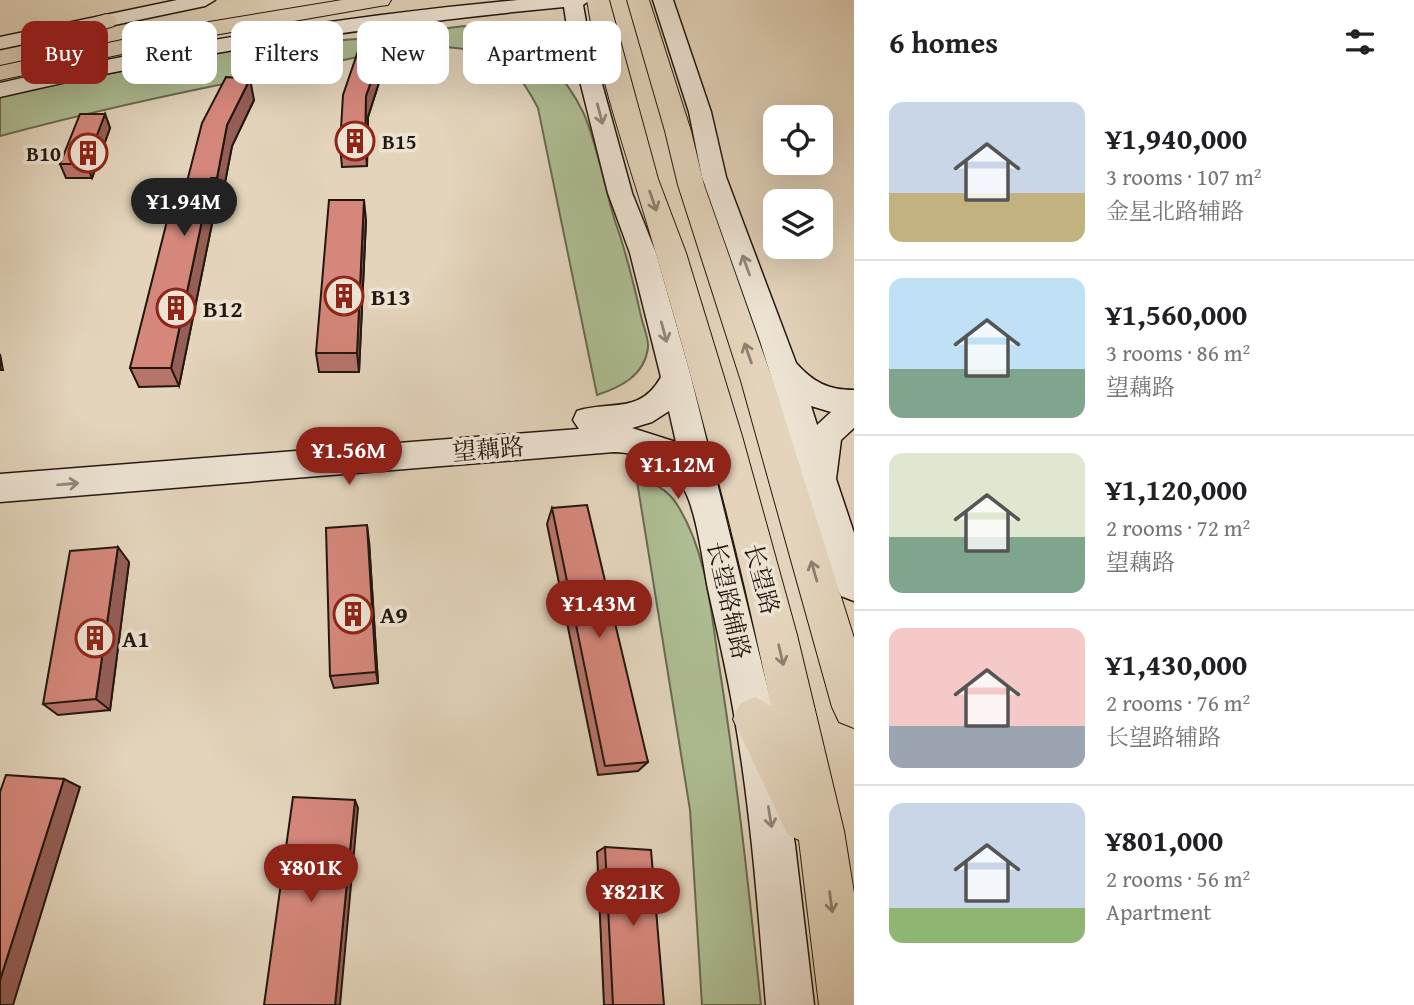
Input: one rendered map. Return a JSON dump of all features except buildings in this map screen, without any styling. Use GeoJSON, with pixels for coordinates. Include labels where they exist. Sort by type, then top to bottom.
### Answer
{"type":"FeatureCollection","features":[{"type":"Feature","properties":{"kind":"main road"},"geometry":{"type":"LineString","coordinates":[[0,56],[295,0]]}},
{"type":"Feature","properties":{"kind":"main road"},"geometry":{"type":"LineString","coordinates":[[0,74],[183,34],[380,0]]}},
{"type":"Feature","properties":{"kind":"main road"},"geometry":{"type":"LineString","coordinates":[[659,1],[646,32],[678,131],[691,185],[761,393],[854,707]]}},
{"type":"Feature","properties":{"kind":"main road","name":"长望路"},"geometry":{"type":"LineString","coordinates":[[584,8],[671,253],[728,449],[777,635],[821,831],[845,1005]]}},
{"type":"Feature","properties":{"kind":"main road"},"geometry":{"type":"LineString","coordinates":[[0,56],[106,20]]}},
{"type":"Feature","properties":{"kind":"main road"},"geometry":{"type":"LineString","coordinates":[[0,88],[21,84]]}},
{"type":"Feature","properties":{"kind":"main road"},"geometry":{"type":"LineString","coordinates":[[755,719],[825,861]]}},
{"type":"Feature","properties":{"kind":"street"},"geometry":{"type":"LineString","coordinates":[[0,43],[205,0]]}},
{"type":"Feature","properties":{"kind":"street"},"geometry":{"type":"LineString","coordinates":[[659,1],[700,112],[714,177],[782,366],[854,585]]}},
{"type":"Feature","properties":{"kind":"street"},"geometry":{"type":"LineString","coordinates":[[108,67],[253,40],[517,4],[584,8]]}},
{"type":"Feature","properties":{"kind":"street","name":"长望路辅路"},"geometry":{"type":"LineString","coordinates":[[584,8],[620,193],[643,253],[676,377],[755,719],[774,845],[790,1005]]}},
{"type":"Feature","properties":{"kind":"street"},"geometry":{"type":"LineString","coordinates":[[782,366],[799,385],[820,399],[854,402]]}},
{"type":"Feature","properties":{"kind":"street","name":"望藕路"},"geometry":{"type":"LineString","coordinates":[[0,467],[631,417],[647,413],[660,403],[669,393],[676,377]]}},
{"type":"Feature","properties":{"kind":"street"},"geometry":{"type":"LineString","coordinates":[[822,488],[822,444],[837,422],[854,415]]}},
{"type":"Feature","properties":{"kind":"street","name":"望藕路"},"geometry":{"type":"LineString","coordinates":[[0,488],[633,439],[663,449],[686,465],[704,493]]}},
{"type":"Feature","properties":{"kind":"green space"},"geometry":{"type":"Polygon","coordinates":[[[463,26],[463,49],[449,48],[449,28],[463,26]]]}},
{"type":"Feature","properties":{"kind":"green space"},"geometry":{"type":"Polygon","coordinates":[[[357,39],[357,57],[343,60],[343,40],[357,39]]]}},
{"type":"Feature","properties":{"kind":"green space"},"geometry":{"type":"Polygon","coordinates":[[[231,51],[231,83],[0,136],[0,96],[58,84],[108,84],[108,74],[122,71],[122,84],[217,84],[217,53],[231,51]]]}},
{"type":"Feature","properties":{"kind":"green space"},"geometry":{"type":"Polygon","coordinates":[[[523,84],[566,84],[583,112],[597,152],[647,336],[648,348],[642,366],[623,384],[597,395],[538,108],[523,84]]]}},
{"type":"Feature","properties":{"kind":"green space"},"geometry":{"type":"Polygon","coordinates":[[[636,475],[660,487],[674,500],[688,524],[702,563],[731,750],[761,1005],[702,1005],[690,810],[636,475]]]}},
{"type":"Feature","properties":{"kind":"place","name":"B15"},"geometry":{"type":"Point","coordinates":[355,141]}},
{"type":"Feature","properties":{"kind":"place","name":"B10"},"geometry":{"type":"Point","coordinates":[88,153]}},
{"type":"Feature","properties":{"kind":"place","name":"B13"},"geometry":{"type":"Point","coordinates":[344,296]}},
{"type":"Feature","properties":{"kind":"place","name":"B12"},"geometry":{"type":"Point","coordinates":[176,308]}},
{"type":"Feature","properties":{"kind":"place","name":"A9"},"geometry":{"type":"Point","coordinates":[353,614]}},
{"type":"Feature","properties":{"kind":"place","name":"A1"},"geometry":{"type":"Point","coordinates":[95,638]}}]}
